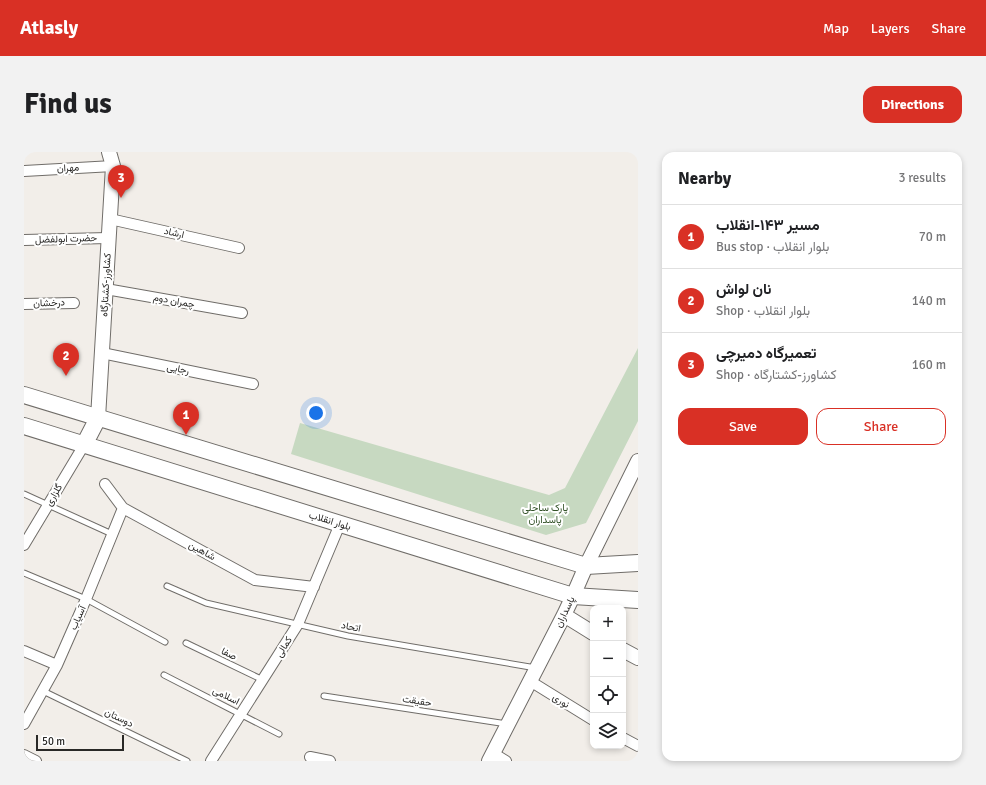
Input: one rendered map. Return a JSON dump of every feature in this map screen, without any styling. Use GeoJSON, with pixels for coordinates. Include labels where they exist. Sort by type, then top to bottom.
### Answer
{"type":"FeatureCollection","features":[{"type":"Feature","properties":{"kind":"main road"},"geometry":{"type":"LineString","coordinates":[[24,395],[586,566],[638,563]]}},
{"type":"Feature","properties":{"kind":"main road"},"geometry":{"type":"LineString","coordinates":[[84,445],[98,418]]}},
{"type":"Feature","properties":{"kind":"main road","name":"بلوار انقلاب"},"geometry":{"type":"LineString","coordinates":[[24,426],[573,596],[638,600]]}},
{"type":"Feature","properties":{"kind":"street","name":"کشاورز-کشتارگاه"},"geometry":{"type":"LineString","coordinates":[[98,418],[113,166],[109,152]]}},
{"type":"Feature","properties":{"kind":"street"},"geometry":{"type":"LineString","coordinates":[[113,166],[118,152]]}},
{"type":"Feature","properties":{"kind":"street","name":"مهران"},"geometry":{"type":"LineString","coordinates":[[24,171],[113,166]]}},
{"type":"Feature","properties":{"kind":"street","name":"ارشاد"},"geometry":{"type":"LineString","coordinates":[[110,219],[239,248]]}},
{"type":"Feature","properties":{"kind":"street","name":"حضرت ابولفضل"},"geometry":{"type":"LineString","coordinates":[[24,240],[108,238]]}},
{"type":"Feature","properties":{"kind":"street","name":"چمران دوم"},"geometry":{"type":"LineString","coordinates":[[106,289],[242,313]]}},
{"type":"Feature","properties":{"kind":"street","name":"درخشان"},"geometry":{"type":"LineString","coordinates":[[24,304],[74,302]]}},
{"type":"Feature","properties":{"kind":"street","name":"رجایی"},"geometry":{"type":"LineString","coordinates":[[102,353],[254,384]]}},
{"type":"Feature","properties":{"kind":"street","name":"گلزاری"},"geometry":{"type":"LineString","coordinates":[[24,545],[84,445]]}},
{"type":"Feature","properties":{"kind":"street","name":"پاسداران"},"geometry":{"type":"LineString","coordinates":[[491,757],[564,616],[586,566],[638,461]]}},
{"type":"Feature","properties":{"kind":"street","name":"شاهین"},"geometry":{"type":"LineString","coordinates":[[105,484],[123,508],[256,580],[314,587]]}},
{"type":"Feature","properties":{"kind":"street","name":"آسیاب"},"geometry":{"type":"LineString","coordinates":[[24,724],[57,665],[123,508]]}},
{"type":"Feature","properties":{"kind":"street","name":"کمالی"},"geometry":{"type":"LineString","coordinates":[[211,761],[298,624],[340,524]]}},
{"type":"Feature","properties":{"kind":"street"},"geometry":{"type":"LineString","coordinates":[[564,616],[590,631]]}},
{"type":"Feature","properties":{"kind":"street"},"geometry":{"type":"LineString","coordinates":[[24,651],[57,665]]}},
{"type":"Feature","properties":{"kind":"street"},"geometry":{"type":"LineString","coordinates":[[626,652],[638,658]]}},
{"type":"Feature","properties":{"kind":"street","name":"نوری"},"geometry":{"type":"LineString","coordinates":[[530,681],[590,718]]}},
{"type":"Feature","properties":{"kind":"street"},"geometry":{"type":"LineString","coordinates":[[626,740],[638,746]]}},
{"type":"Feature","properties":{"kind":"street"},"geometry":{"type":"LineString","coordinates":[[24,755],[36,761]]}},
{"type":"Feature","properties":{"kind":"street"},"geometry":{"type":"LineString","coordinates":[[310,757],[330,761]]}},
{"type":"Feature","properties":{"kind":"street"},"geometry":{"type":"LineString","coordinates":[[491,757],[506,761]]}},
{"type":"Feature","properties":{"kind":"lane"},"geometry":{"type":"LineString","coordinates":[[24,494],[112,534]]}},
{"type":"Feature","properties":{"kind":"lane"},"geometry":{"type":"LineString","coordinates":[[24,573],[86,599],[165,642]]}},
{"type":"Feature","properties":{"kind":"lane","name":"اتحاد"},"geometry":{"type":"LineString","coordinates":[[166,586],[206,603],[348,636],[536,668]]}},
{"type":"Feature","properties":{"kind":"lane","name":"صفا"},"geometry":{"type":"LineString","coordinates":[[186,643],[263,680]]}},
{"type":"Feature","properties":{"kind":"lane","name":"اسلامی"},"geometry":{"type":"LineString","coordinates":[[164,675],[279,734]]}},
{"type":"Feature","properties":{"kind":"lane","name":"دوستان"},"geometry":{"type":"LineString","coordinates":[[43,690],[187,761]]}},
{"type":"Feature","properties":{"kind":"lane","name":"حقیقت"},"geometry":{"type":"LineString","coordinates":[[324,696],[508,724]]}},
{"type":"Feature","properties":{"kind":"green space","name":"پارک ساحلی پاسداران"},"geometry":{"type":"Polygon","coordinates":[[[638,348],[638,421],[586,523],[546,535],[291,454],[300,423],[549,495],[565,488],[638,348]]]}},
{"type":"Feature","properties":{"kind":"place","name":"تعمیرگاه دمیرچی"},"geometry":{"type":"Point","coordinates":[121,198]}},
{"type":"Feature","properties":{"kind":"place","name":"نان لواش"},"geometry":{"type":"Point","coordinates":[66,376]}},
{"type":"Feature","properties":{"kind":"place","name":"مسیر ۱۴۳-انقلاب"},"geometry":{"type":"Point","coordinates":[186,435]}}]}
